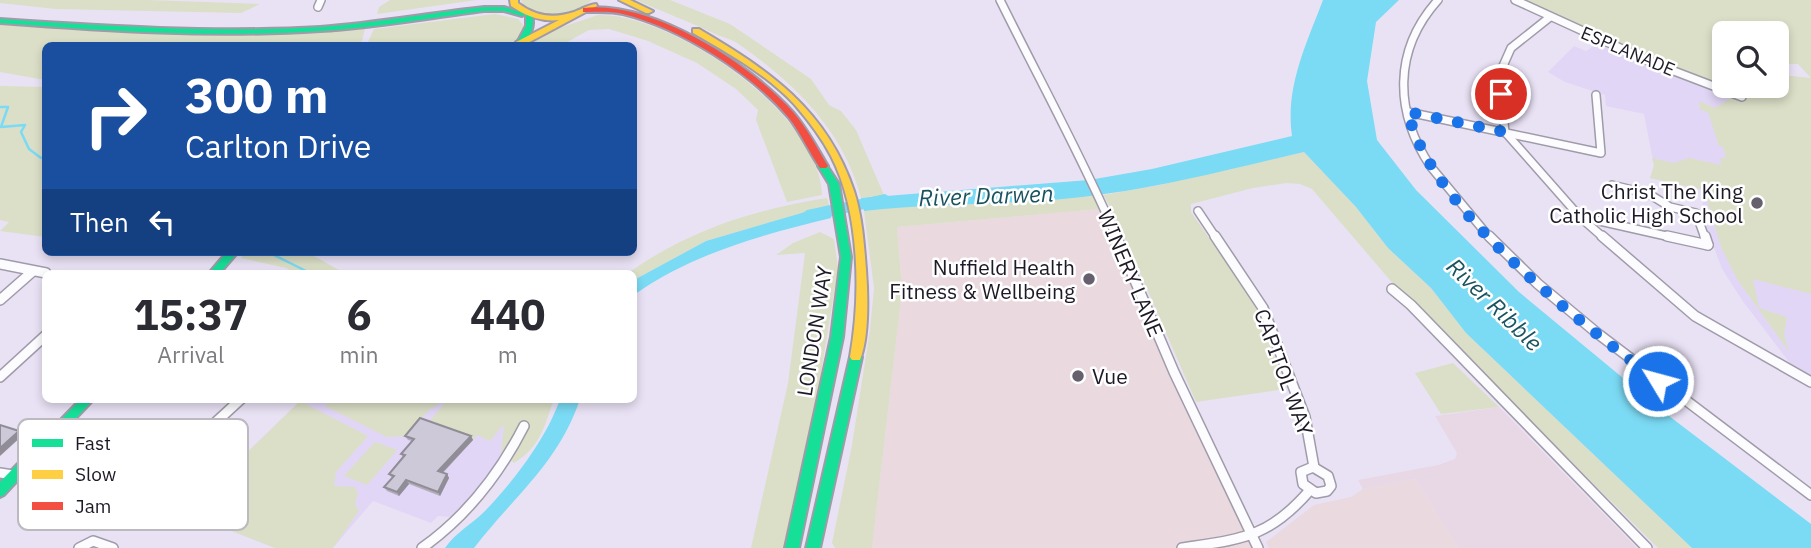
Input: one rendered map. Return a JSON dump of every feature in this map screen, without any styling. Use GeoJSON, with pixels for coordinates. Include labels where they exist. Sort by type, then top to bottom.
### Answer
{"type":"FeatureCollection","features":[{"type":"Feature","properties":{"kind":"main road"},"geometry":{"type":"LineString","coordinates":[[0,14],[151,23],[283,24],[406,14],[493,0]]}},
{"type":"Feature","properties":{"kind":"main road"},"geometry":{"type":"LineString","coordinates":[[514,0],[514,4],[526,15],[530,26],[521,42]]}},
{"type":"Feature","properties":{"kind":"main road"},"geometry":{"type":"LineString","coordinates":[[525,42],[599,0]]}},
{"type":"Feature","properties":{"kind":"main road","name":"LONDON WAY"},"geometry":{"type":"LineString","coordinates":[[623,0],[740,53],[783,84],[815,120],[837,151],[849,183],[863,256],[858,344],[813,548]]}},
{"type":"Feature","properties":{"kind":"main road"},"geometry":{"type":"LineString","coordinates":[[0,21],[148,30],[257,31],[363,25],[484,9],[504,9],[526,15]]}},
{"type":"Feature","properties":{"kind":"main road","name":"LONDON WAY"},"geometry":{"type":"LineString","coordinates":[[526,15],[551,19],[580,13],[622,11],[703,45],[760,85],[792,116],[834,184],[846,257],[837,337],[792,548]]}},
{"type":"Feature","properties":{"kind":"main road"},"geometry":{"type":"LineString","coordinates":[[217,270],[229,256]]}},
{"type":"Feature","properties":{"kind":"main road"},"geometry":{"type":"LineString","coordinates":[[68,419],[84,403]]}},
{"type":"Feature","properties":{"kind":"main road"},"geometry":{"type":"LineString","coordinates":[[0,491],[18,470]]}},
{"type":"Feature","properties":{"kind":"street","name":"WINERY LANE"},"geometry":{"type":"LineString","coordinates":[[1000,0],[1068,138],[1093,181],[1174,372],[1258,548]]}},
{"type":"Feature","properties":{"kind":"street"},"geometry":{"type":"LineString","coordinates":[[1438,0],[1411,33],[1402,71],[1408,112],[1423,155],[1432,169],[1480,228],[1517,266],[1637,365],[1811,495]]}},
{"type":"Feature","properties":{"kind":"street","name":"ESPLANADE"},"geometry":{"type":"LineString","coordinates":[[1515,0],[1653,63],[1712,86]]}},
{"type":"Feature","properties":{"kind":"street"},"geometry":{"type":"LineString","coordinates":[[1550,17],[1511,48],[1499,75],[1505,132],[1580,217],[1695,316],[1811,382]]}},
{"type":"Feature","properties":{"kind":"street"},"geometry":{"type":"LineString","coordinates":[[1408,112],[1601,153],[1596,95]]}},
{"type":"Feature","properties":{"kind":"street"},"geometry":{"type":"LineString","coordinates":[[1580,217],[1708,245],[1696,213],[1670,207],[1650,194],[1612,185]]}},
{"type":"Feature","properties":{"kind":"street","name":"CAPITOL WAY"},"geometry":{"type":"LineString","coordinates":[[1198,211],[1263,308],[1305,417],[1314,467]]}},
{"type":"Feature","properties":{"kind":"street"},"geometry":{"type":"LineString","coordinates":[[0,264],[42,272]]}},
{"type":"Feature","properties":{"kind":"street"},"geometry":{"type":"LineString","coordinates":[[0,300],[33,271]]}},
{"type":"Feature","properties":{"kind":"street"},"geometry":{"type":"LineString","coordinates":[[1392,289],[1647,548]]}},
{"type":"Feature","properties":{"kind":"street"},"geometry":{"type":"LineString","coordinates":[[0,377],[42,339]]}},
{"type":"Feature","properties":{"kind":"street"},"geometry":{"type":"LineString","coordinates":[[219,419],[237,403]]}},
{"type":"Feature","properties":{"kind":"street"},"geometry":{"type":"LineString","coordinates":[[422,548],[468,509],[511,452],[524,426]]}},
{"type":"Feature","properties":{"kind":"street","name":"CAPITOL WAY"},"geometry":{"type":"LineString","coordinates":[[1314,467],[1327,474],[1331,486],[1325,492],[1310,490],[1303,484],[1301,474],[1305,468],[1314,467]]}},
{"type":"Feature","properties":{"kind":"street"},"geometry":{"type":"LineString","coordinates":[[0,473],[13,475]]}},
{"type":"Feature","properties":{"kind":"street","name":"CAPITOL WAY"},"geometry":{"type":"LineString","coordinates":[[1182,548],[1252,535],[1288,515],[1310,490]]}},
{"type":"Feature","properties":{"kind":"street"},"geometry":{"type":"LineString","coordinates":[[79,548],[93,541],[113,548]]}},
{"type":"Feature","properties":{"kind":"shaded area","name":"Christ The King Catholic High School"},"geometry":{"type":"Polygon","coordinates":[[[1601,41],[1712,86],[1712,98],[1741,98],[1763,102],[1766,98],[1789,98],[1789,85],[1811,83],[1811,379],[1795,370],[1722,269],[1702,216],[1703,190],[1650,178],[1654,166],[1644,114],[1606,106],[1605,95],[1565,82],[1548,72],[1574,46],[1586,51],[1601,41]]]}},
{"type":"Feature","properties":{"kind":"shaded area"},"geometry":{"type":"Polygon","coordinates":[[[1100,209],[1255,548],[872,548],[902,291],[897,227],[1100,209]]]}},
{"type":"Feature","properties":{"kind":"shaded area"},"geometry":{"type":"Polygon","coordinates":[[[298,403],[499,403],[523,410],[499,464],[464,507],[451,517],[438,516],[431,523],[373,501],[333,548],[275,548],[229,530],[248,530],[248,452],[298,403]]]}},
{"type":"Feature","properties":{"kind":"shaded area"},"geometry":{"type":"Polygon","coordinates":[[[1499,407],[1637,548],[1459,548],[1415,479],[1363,489],[1358,480],[1438,465],[1455,459],[1457,453],[1435,416],[1499,407]]]}},
{"type":"Feature","properties":{"kind":"shaded area"},"geometry":{"type":"Polygon","coordinates":[[[1415,479],[1459,548],[1269,548],[1266,542],[1314,505],[1351,497],[1363,489],[1415,479]]]}},
{"type":"Feature","properties":{"kind":"green space"},"geometry":{"type":"Polygon","coordinates":[[[0,0],[147,0],[260,4],[241,13],[55,9],[0,3],[0,0]]]}},
{"type":"Feature","properties":{"kind":"green space"},"geometry":{"type":"Polygon","coordinates":[[[390,0],[477,0],[377,14],[379,7],[390,0]]]}},
{"type":"Feature","properties":{"kind":"green space"},"geometry":{"type":"Polygon","coordinates":[[[521,0],[592,0],[577,10],[551,15],[525,9],[521,0]]]}},
{"type":"Feature","properties":{"kind":"green space"},"geometry":{"type":"Polygon","coordinates":[[[636,0],[670,0],[730,24],[811,79],[829,105],[841,111],[856,130],[884,195],[861,198],[843,151],[829,130],[798,92],[760,60],[734,42],[636,0]]]}},
{"type":"Feature","properties":{"kind":"green space"},"geometry":{"type":"Polygon","coordinates":[[[1515,0],[1811,0],[1811,78],[1798,64],[1789,64],[1789,21],[1712,21],[1712,84],[1515,0]]]}},
{"type":"Feature","properties":{"kind":"green space"},"geometry":{"type":"Polygon","coordinates":[[[495,14],[518,19],[525,27],[516,42],[368,42],[374,29],[495,14]]]}},
{"type":"Feature","properties":{"kind":"green space"},"geometry":{"type":"Polygon","coordinates":[[[598,15],[629,19],[664,31],[701,50],[737,74],[770,102],[797,132],[815,164],[822,195],[787,202],[756,120],[758,110],[736,89],[697,63],[648,41],[609,29],[589,30],[567,42],[533,42],[550,31],[598,15]]]}},
{"type":"Feature","properties":{"kind":"green space"},"geometry":{"type":"Polygon","coordinates":[[[0,25],[218,35],[365,29],[362,42],[42,42],[42,79],[0,72],[0,25]]]}},
{"type":"Feature","properties":{"kind":"green space"},"geometry":{"type":"Polygon","coordinates":[[[1789,76],[1811,78],[1811,294],[1753,279],[1759,308],[1787,317],[1784,335],[1789,352],[1737,279],[1721,247],[1704,190],[1650,178],[1654,166],[1652,158],[1674,163],[1689,158],[1721,165],[1720,158],[1726,158],[1723,147],[1719,146],[1708,112],[1700,110],[1699,101],[1715,108],[1731,98],[1789,98],[1789,76]]]}},
{"type":"Feature","properties":{"kind":"green space"},"geometry":{"type":"Polygon","coordinates":[[[0,86],[42,87],[42,237],[0,231],[9,222],[0,220],[0,86]]]}},
{"type":"Feature","properties":{"kind":"green space"},"geometry":{"type":"Polygon","coordinates":[[[1304,152],[1356,207],[1388,248],[1431,288],[1466,333],[1692,548],[1658,548],[1395,286],[1312,189],[1300,184],[1286,183],[1253,188],[1191,204],[1191,212],[1255,304],[1286,389],[1196,402],[1114,213],[1103,195],[1160,185],[1304,152]]]}},
{"type":"Feature","properties":{"kind":"green space"},"geometry":{"type":"Polygon","coordinates":[[[1095,195],[1100,209],[897,227],[902,291],[872,548],[835,548],[832,543],[852,445],[874,288],[864,211],[1095,195]]]}},
{"type":"Feature","properties":{"kind":"green space"},"geometry":{"type":"Polygon","coordinates":[[[827,198],[829,205],[706,241],[637,278],[637,270],[633,270],[675,244],[699,233],[748,215],[827,198]]]}},
{"type":"Feature","properties":{"kind":"green space"},"geometry":{"type":"Polygon","coordinates":[[[820,232],[834,239],[838,269],[814,416],[785,548],[751,548],[788,383],[805,253],[776,255],[793,243],[820,232]]]}},
{"type":"Feature","properties":{"kind":"green space"},"geometry":{"type":"Polygon","coordinates":[[[314,256],[339,270],[290,270],[241,258],[314,256]]]}},
{"type":"Feature","properties":{"kind":"green space"},"geometry":{"type":"Polygon","coordinates":[[[1453,363],[1499,407],[1441,414],[1415,373],[1453,363]]]}},
{"type":"Feature","properties":{"kind":"green space"},"geometry":{"type":"Polygon","coordinates":[[[298,403],[304,403],[368,436],[336,472],[334,486],[355,487],[358,494],[355,503],[359,511],[333,548],[275,548],[229,530],[248,530],[248,452],[298,403]]]}},
{"type":"Feature","properties":{"kind":"green space"},"geometry":{"type":"Polygon","coordinates":[[[328,403],[441,403],[429,410],[406,436],[387,437],[325,406],[328,403]]]}},
{"type":"Feature","properties":{"kind":"green space"},"geometry":{"type":"Polygon","coordinates":[[[445,403],[553,403],[536,443],[514,463],[501,452],[504,424],[490,441],[477,435],[473,440],[427,424],[445,403]]]}},
{"type":"Feature","properties":{"kind":"green space"},"geometry":{"type":"Polygon","coordinates":[[[375,442],[397,450],[367,485],[344,476],[375,442]]]}},
{"type":"Feature","properties":{"kind":"water","name":"River Ribble"},"geometry":{"type":"Polygon","coordinates":[[[1323,0],[1399,0],[1376,22],[1367,81],[1377,140],[1416,190],[1519,292],[1669,416],[1811,524],[1811,548],[1692,548],[1466,333],[1431,288],[1388,248],[1356,207],[1304,152],[1180,181],[1104,194],[864,211],[861,198],[1089,180],[1152,169],[1292,136],[1294,83],[1323,0]]]}},
{"type":"Feature","properties":{"kind":"water"},"geometry":{"type":"Polygon","coordinates":[[[829,205],[831,218],[729,247],[680,268],[637,293],[637,278],[706,241],[829,205]]]}},
{"type":"Feature","properties":{"kind":"water"},"geometry":{"type":"Polygon","coordinates":[[[558,403],[578,403],[571,422],[548,461],[474,548],[445,548],[507,487],[538,444],[558,403]]]}},
{"type":"Feature","properties":{"kind":"building"},"geometry":{"type":"Polygon","coordinates":[[[420,418],[471,436],[438,471],[447,474],[438,492],[406,480],[397,492],[384,487],[394,476],[389,474],[405,455],[401,454],[414,439],[405,436],[420,418]]]}},
{"type":"Feature","properties":{"kind":"building"},"geometry":{"type":"Polygon","coordinates":[[[0,425],[18,431],[18,432],[0,448],[0,425]]]}},
{"type":"Feature","properties":{"kind":"waterway"},"geometry":{"type":"LineString","coordinates":[[0,107],[8,107],[1,127],[25,125],[21,132],[29,149],[42,158]]}},
{"type":"Feature","properties":{"kind":"waterway","name":"River Darwen"},"geometry":{"type":"LineString","coordinates":[[807,216],[885,199]]}},
{"type":"Feature","properties":{"kind":"waterway"},"geometry":{"type":"LineString","coordinates":[[276,256],[304,270]]}},
{"type":"Feature","properties":{"kind":"traffic: fast"},"geometry":{"type":"LineString","coordinates":[[0,21],[120,29],[240,32],[341,28],[484,9],[504,9],[522,14]]}},
{"type":"Feature","properties":{"kind":"traffic: fast"},"geometry":{"type":"LineString","coordinates":[[522,41],[530,26],[529,17]]}},
{"type":"Feature","properties":{"kind":"traffic: fast"},"geometry":{"type":"LineString","coordinates":[[792,548],[837,337],[846,257],[834,184],[823,166]]}},
{"type":"Feature","properties":{"kind":"traffic: fast"},"geometry":{"type":"LineString","coordinates":[[217,270],[229,256]]}},
{"type":"Feature","properties":{"kind":"traffic: fast"},"geometry":{"type":"LineString","coordinates":[[813,548],[856,357]]}},
{"type":"Feature","properties":{"kind":"traffic: fast"},"geometry":{"type":"LineString","coordinates":[[69,419],[84,403]]}},
{"type":"Feature","properties":{"kind":"traffic: fast"},"geometry":{"type":"LineString","coordinates":[[0,491],[18,472]]}},
{"type":"Feature","properties":{"kind":"traffic: slow"},"geometry":{"type":"LineString","coordinates":[[514,0],[514,4],[523,11],[543,18],[573,15],[593,6]]}},
{"type":"Feature","properties":{"kind":"traffic: slow"},"geometry":{"type":"LineString","coordinates":[[623,0],[649,11]]}},
{"type":"Feature","properties":{"kind":"traffic: slow"},"geometry":{"type":"LineString","coordinates":[[523,42],[575,15]]}},
{"type":"Feature","properties":{"kind":"traffic: slow"},"geometry":{"type":"LineString","coordinates":[[696,31],[767,76],[795,101],[819,128],[837,158],[850,193],[858,232],[861,297],[856,357]]}},
{"type":"Feature","properties":{"kind":"traffic: jam"},"geometry":{"type":"LineString","coordinates":[[586,10],[619,11],[645,18],[691,39],[738,68],[792,116],[823,166]]}},
{"type":"Feature","properties":{"kind":"place","name":"Christ The King Catholic High School"},"geometry":{"type":"Point","coordinates":[1757,203]}},
{"type":"Feature","properties":{"kind":"place","name":"Nuffield Health Fitness & Wellbeing"},"geometry":{"type":"Point","coordinates":[1089,279]}},
{"type":"Feature","properties":{"kind":"place","name":"Vue"},"geometry":{"type":"Point","coordinates":[1078,376]}},
{"type":"Feature","properties":{"kind":"route"},"geometry":{"type":"LineString","coordinates":[[1501,94],[1505,132],[1408,112],[1423,155],[1480,228],[1517,266],[1658,381]]}}]}
